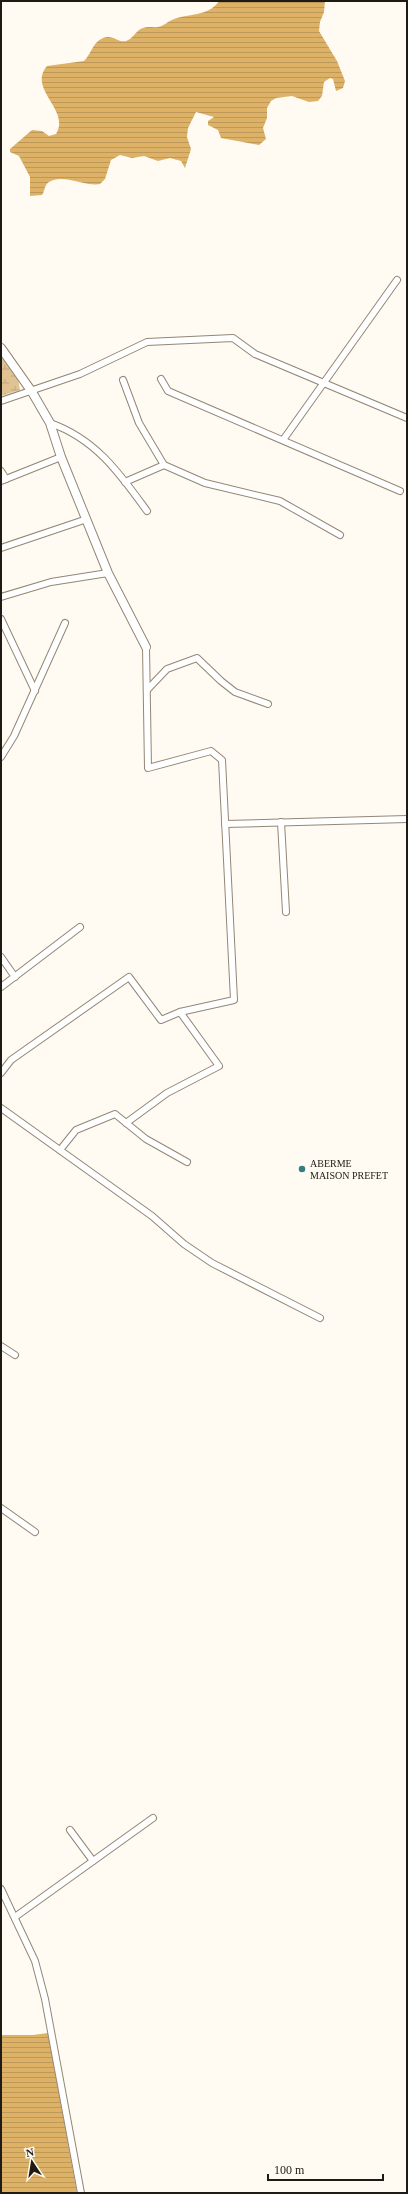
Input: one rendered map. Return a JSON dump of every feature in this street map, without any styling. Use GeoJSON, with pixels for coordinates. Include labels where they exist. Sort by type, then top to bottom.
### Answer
{"type":"FeatureCollection","features":[{"type":"Feature","properties":{"kind":"street"},"geometry":{"type":"LineString","coordinates":[[283,440],[397,280]]}},
{"type":"Feature","properties":{"kind":"street"},"geometry":{"type":"LineString","coordinates":[[1,401],[32,392],[80,374],[147,342],[233,338],[255,354],[407,418]]}},
{"type":"Feature","properties":{"kind":"street"},"geometry":{"type":"LineString","coordinates":[[1,348],[32,392],[50,423],[61,457],[108,573],[146,647],[148,768],[211,751],[222,760],[234,1000],[180,1012],[161,1020],[129,977],[10,1060],[1,1073]]}},
{"type":"Feature","properties":{"kind":"street"},"geometry":{"type":"LineString","coordinates":[[160,379],[168,391],[400,491]]}},
{"type":"Feature","properties":{"kind":"street"},"geometry":{"type":"LineString","coordinates":[[124,380],[139,423],[164,465],[205,483],[280,500],[340,535]]}},
{"type":"Feature","properties":{"kind":"street"},"geometry":{"type":"LineString","coordinates":[[50,423],[68,429],[103,454],[147,511]]}},
{"type":"Feature","properties":{"kind":"street"},"geometry":{"type":"LineString","coordinates":[[1,471],[4,480],[61,457]]}},
{"type":"Feature","properties":{"kind":"street"},"geometry":{"type":"LineString","coordinates":[[125,482],[164,465]]}},
{"type":"Feature","properties":{"kind":"street"},"geometry":{"type":"LineString","coordinates":[[1,548],[87,519]]}},
{"type":"Feature","properties":{"kind":"street"},"geometry":{"type":"LineString","coordinates":[[1,597],[51,582],[108,573]]}},
{"type":"Feature","properties":{"kind":"street"},"geometry":{"type":"LineString","coordinates":[[1,619],[35,691]]}},
{"type":"Feature","properties":{"kind":"street"},"geometry":{"type":"LineString","coordinates":[[1,757],[14,736],[65,623]]}},
{"type":"Feature","properties":{"kind":"street"},"geometry":{"type":"LineString","coordinates":[[147,690],[167,670],[197,658],[235,692],[268,704]]}},
{"type":"Feature","properties":{"kind":"street"},"geometry":{"type":"LineString","coordinates":[[225,824],[407,819]]}},
{"type":"Feature","properties":{"kind":"street"},"geometry":{"type":"LineString","coordinates":[[281,822],[286,912]]}},
{"type":"Feature","properties":{"kind":"street"},"geometry":{"type":"LineString","coordinates":[[1,987],[80,926]]}},
{"type":"Feature","properties":{"kind":"street"},"geometry":{"type":"LineString","coordinates":[[1,957],[15,977]]}},
{"type":"Feature","properties":{"kind":"street"},"geometry":{"type":"LineString","coordinates":[[126,1123],[167,1093],[219,1066],[180,1012]]}},
{"type":"Feature","properties":{"kind":"street"},"geometry":{"type":"LineString","coordinates":[[1,1108],[152,1216],[184,1244],[212,1263],[320,1318]]}},
{"type":"Feature","properties":{"kind":"street"},"geometry":{"type":"LineString","coordinates":[[60,1150],[76,1130],[115,1114],[146,1140],[188,1162]]}},
{"type":"Feature","properties":{"kind":"street"},"geometry":{"type":"LineString","coordinates":[[1,1346],[15,1355]]}},
{"type":"Feature","properties":{"kind":"street"},"geometry":{"type":"LineString","coordinates":[[1,1508],[34,1532]]}},
{"type":"Feature","properties":{"kind":"street"},"geometry":{"type":"LineString","coordinates":[[15,1917],[153,1818]]}},
{"type":"Feature","properties":{"kind":"street"},"geometry":{"type":"LineString","coordinates":[[70,1830],[93,1861]]}},
{"type":"Feature","properties":{"kind":"street"},"geometry":{"type":"LineString","coordinates":[[1,1889],[35,1961],[45,1999],[81,2193]]}},
{"type":"Feature","properties":{"kind":"green space"},"geometry":{"type":"Polygon","coordinates":[[[1,355],[18,379],[20,390],[1,396],[1,355]]]}},
{"type":"Feature","properties":{"kind":"shaded area"},"geometry":{"type":"Polygon","coordinates":[[[219,1],[325,1],[319,31],[337,61],[345,81],[343,88],[336,91],[333,79],[330,78],[324,82],[322,96],[318,101],[309,102],[292,96],[276,98],[271,101],[267,108],[267,118],[263,128],[266,139],[259,145],[221,138],[218,130],[208,125],[208,121],[214,117],[196,112],[188,128],[187,137],[191,149],[185,168],[181,161],[170,158],[158,161],[144,156],[132,158],[120,155],[111,160],[105,179],[100,184],[88,184],[67,179],[54,180],[47,183],[42,195],[30,196],[30,177],[19,156],[10,152],[10,149],[32,130],[42,131],[49,136],[56,134],[59,125],[58,116],[42,83],[42,75],[47,66],[84,61],[94,45],[103,38],[110,37],[120,41],[126,41],[141,29],[164,25],[178,18],[210,10],[219,1]]]}},
{"type":"Feature","properties":{"kind":"shaded area"},"geometry":{"type":"Polygon","coordinates":[[[48,2033],[77,2193],[1,2193],[1,2035],[33,2035],[48,2033]]]}},
{"type":"Feature","properties":{"kind":"place","name":"ABERME MAISON PREFET"},"geometry":{"type":"Point","coordinates":[302,1169]}}]}
